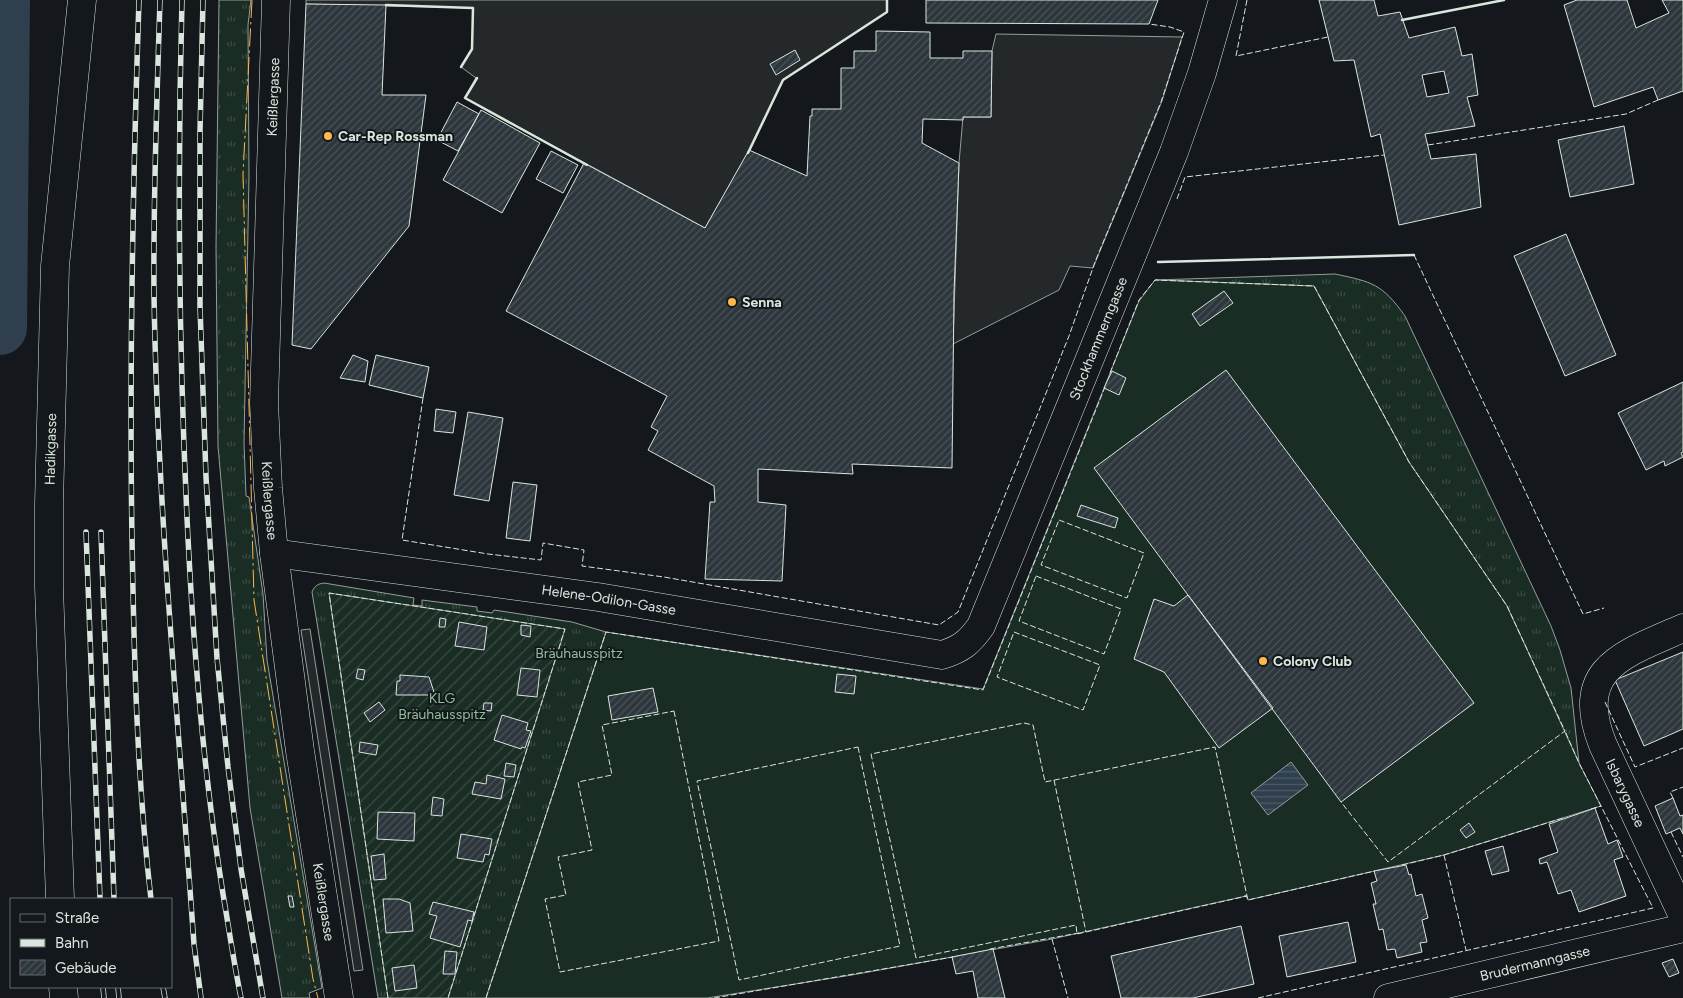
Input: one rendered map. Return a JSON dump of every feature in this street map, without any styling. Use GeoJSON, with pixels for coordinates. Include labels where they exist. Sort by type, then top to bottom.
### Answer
{"type":"FeatureCollection","features":[{"type":"Feature","properties":{"kind":"street","name":"Hadikgasse"},"geometry":{"type":"LineString","coordinates":[[60,898],[49,587],[49,504],[55,266],[82,0]]}},
{"type":"Feature","properties":{"kind":"street","name":"Keißlergasse"},"geometry":{"type":"LineString","coordinates":[[276,0],[264,404],[268,488],[274,553],[300,751],[339,998]]}},
{"type":"Feature","properties":{"kind":"street","name":"Stockhammerngasse"},"geometry":{"type":"LineString","coordinates":[[942,655],[956,650],[970,641],[981,626],[1174,152],[1202,73],[1221,5]]}},
{"type":"Feature","properties":{"kind":"street","name":"Helene-Odilon-Gasse"},"geometry":{"type":"LineString","coordinates":[[274,553],[598,597],[942,655]]}},
{"type":"Feature","properties":{"kind":"street","name":"Isbarygasse"},"geometry":{"type":"LineString","coordinates":[[1683,628],[1635,649],[1620,658],[1607,668],[1598,682],[1593,697],[1596,728],[1683,916]]}},
{"type":"Feature","properties":{"kind":"street","name":"Brudermanngasse"},"geometry":{"type":"LineString","coordinates":[[1388,998],[1683,928]]}},
{"type":"Feature","properties":{"kind":"green space"},"geometry":{"type":"Polygon","coordinates":[[[219,0],[251,0],[248,25],[249,176],[244,443],[246,496],[249,497],[263,594],[267,660],[322,988],[309,993],[310,998],[282,998],[250,808],[218,446],[216,247],[219,0]]]}},
{"type":"Feature","properties":{"kind":"green space"},"geometry":{"type":"Polygon","coordinates":[[[1335,274],[1359,279],[1376,286],[1390,297],[1405,316],[1551,626],[1571,688],[1579,763],[1507,606],[1409,462],[1314,286],[1155,280],[1335,274]]]}},
{"type":"Feature","properties":{"kind":"green space","name":"Colony Club"},"geometry":{"type":"Polygon","coordinates":[[[1155,280],[1314,286],[1409,462],[1507,606],[1579,763],[1601,806],[1444,855],[1248,900],[1246,896],[1052,939],[852,975],[707,998],[486,998],[606,632],[983,689],[1139,301],[1155,280]]]}},
{"type":"Feature","properties":{"kind":"green space","name":"KLG Bräuhausspitz"},"geometry":{"type":"Polygon","coordinates":[[[324,583],[414,598],[413,605],[422,606],[422,600],[477,607],[477,611],[492,613],[494,610],[572,622],[606,632],[486,998],[378,998],[312,592],[317,585],[324,583]]]}},
{"type":"Feature","properties":{"kind":"green space","name":"KLG Bräuhausspitz"},"geometry":{"type":"Polygon","coordinates":[[[329,593],[565,629],[448,998],[388,998],[329,593]]]}},
{"type":"Feature","properties":{"kind":"shaded area"},"geometry":{"type":"Polygon","coordinates":[[[306,0],[887,0],[887,12],[783,80],[749,151],[705,228],[465,98],[476,78],[461,67],[472,49],[473,8],[306,4],[306,0]]]}},
{"type":"Feature","properties":{"kind":"shaded area"},"geometry":{"type":"Polygon","coordinates":[[[996,34],[1182,37],[1162,101],[1093,268],[1070,266],[1059,290],[953,344],[959,163],[963,117],[991,117],[992,51],[996,34]]]}},
{"type":"Feature","properties":{"kind":"shaded area"},"geometry":{"type":"Polygon","coordinates":[[[310,629],[363,970],[354,971],[301,630],[310,629]]]}},
{"type":"Feature","properties":{"kind":"water"},"geometry":{"type":"Polygon","coordinates":[[[1291,762],[1308,785],[1268,815],[1251,793],[1291,762]]]}},
{"type":"Feature","properties":{"kind":"building"},"geometry":{"type":"Polygon","coordinates":[[[926,0],[1158,0],[1149,24],[926,23],[926,0]]]}},
{"type":"Feature","properties":{"kind":"building"},"geometry":{"type":"Polygon","coordinates":[[[1319,0],[1374,0],[1378,16],[1400,12],[1409,38],[1455,27],[1462,56],[1472,54],[1478,95],[1467,97],[1475,126],[1425,134],[1431,159],[1476,154],[1481,207],[1399,225],[1380,134],[1371,137],[1354,60],[1334,61],[1319,0]],[[1444,71],[1422,75],[1427,97],[1449,93],[1444,71]]]}},
{"type":"Feature","properties":{"kind":"building"},"geometry":{"type":"Polygon","coordinates":[[[1577,0],[1627,0],[1636,28],[1669,13],[1662,0],[1683,0],[1683,91],[1658,100],[1653,87],[1594,107],[1564,5],[1577,0]]]}},
{"type":"Feature","properties":{"kind":"building"},"geometry":{"type":"Polygon","coordinates":[[[306,4],[386,5],[382,95],[426,95],[409,226],[311,349],[292,345],[306,4]]]}},
{"type":"Feature","properties":{"kind":"building","name":"Senna"},"geometry":{"type":"Polygon","coordinates":[[[876,31],[930,32],[930,58],[963,58],[963,51],[992,51],[991,117],[963,117],[963,120],[923,119],[922,143],[959,163],[954,293],[952,468],[852,464],[853,474],[758,469],[758,502],[786,505],[782,581],[705,579],[710,502],[715,502],[714,486],[648,450],[658,431],[651,427],[667,396],[506,311],[584,163],[705,228],[749,150],[807,176],[812,109],[841,109],[841,68],[854,68],[854,51],[876,51],[876,31]]]}},
{"type":"Feature","properties":{"kind":"building"},"geometry":{"type":"Polygon","coordinates":[[[795,50],[800,60],[776,75],[770,64],[795,50]]]}},
{"type":"Feature","properties":{"kind":"building"},"geometry":{"type":"Polygon","coordinates":[[[457,102],[479,114],[458,151],[437,140],[457,102]]]}},
{"type":"Feature","properties":{"kind":"building"},"geometry":{"type":"Polygon","coordinates":[[[481,110],[540,143],[502,213],[443,180],[481,110]]]}},
{"type":"Feature","properties":{"kind":"building"},"geometry":{"type":"Polygon","coordinates":[[[1624,126],[1634,184],[1570,197],[1558,140],[1624,126]]]}},
{"type":"Feature","properties":{"kind":"building"},"geometry":{"type":"Polygon","coordinates":[[[551,151],[578,165],[563,193],[536,179],[551,151]]]}},
{"type":"Feature","properties":{"kind":"building"},"geometry":{"type":"Polygon","coordinates":[[[1566,234],[1616,355],[1565,376],[1514,256],[1566,234]]]}},
{"type":"Feature","properties":{"kind":"building"},"geometry":{"type":"Polygon","coordinates":[[[1224,291],[1233,303],[1200,326],[1192,314],[1224,291]]]}},
{"type":"Feature","properties":{"kind":"building"},"geometry":{"type":"Polygon","coordinates":[[[353,355],[368,361],[365,382],[340,378],[353,355]]]}},
{"type":"Feature","properties":{"kind":"building"},"geometry":{"type":"Polygon","coordinates":[[[376,355],[429,367],[423,398],[369,385],[376,355]]]}},
{"type":"Feature","properties":{"kind":"building"},"geometry":{"type":"Polygon","coordinates":[[[1226,370],[1474,703],[1341,802],[1094,468],[1226,370]]]}},
{"type":"Feature","properties":{"kind":"building"},"geometry":{"type":"Polygon","coordinates":[[[1112,371],[1126,378],[1119,395],[1104,388],[1112,371]]]}},
{"type":"Feature","properties":{"kind":"building"},"geometry":{"type":"Polygon","coordinates":[[[1683,382],[1683,452],[1681,453],[1683,457],[1665,466],[1664,461],[1646,470],[1618,413],[1683,382]]]}},
{"type":"Feature","properties":{"kind":"building"},"geometry":{"type":"Polygon","coordinates":[[[436,409],[456,412],[453,433],[434,431],[436,409]]]}},
{"type":"Feature","properties":{"kind":"building"},"geometry":{"type":"Polygon","coordinates":[[[468,412],[503,418],[489,501],[454,495],[468,412]]]}},
{"type":"Feature","properties":{"kind":"building"},"geometry":{"type":"Polygon","coordinates":[[[513,482],[537,485],[530,541],[506,538],[513,482]]]}},
{"type":"Feature","properties":{"kind":"building"},"geometry":{"type":"Polygon","coordinates":[[[1081,505],[1118,518],[1115,528],[1077,516],[1081,505]]]}},
{"type":"Feature","properties":{"kind":"building"},"geometry":{"type":"Polygon","coordinates":[[[1188,595],[1273,708],[1219,748],[1164,672],[1134,659],[1154,599],[1174,606],[1188,595]]]}},
{"type":"Feature","properties":{"kind":"building"},"geometry":{"type":"Polygon","coordinates":[[[440,618],[446,619],[445,627],[439,627],[440,618]]]}},
{"type":"Feature","properties":{"kind":"building"},"geometry":{"type":"Polygon","coordinates":[[[459,622],[487,627],[484,650],[455,646],[459,622]]]}},
{"type":"Feature","properties":{"kind":"building"},"geometry":{"type":"Polygon","coordinates":[[[521,625],[531,626],[530,637],[521,635],[521,625]]]}},
{"type":"Feature","properties":{"kind":"building"},"geometry":{"type":"Polygon","coordinates":[[[1683,652],[1683,729],[1644,746],[1615,680],[1683,652]]]}},
{"type":"Feature","properties":{"kind":"building"},"geometry":{"type":"Polygon","coordinates":[[[521,668],[540,670],[537,697],[517,695],[521,668]]]}},
{"type":"Feature","properties":{"kind":"building"},"geometry":{"type":"Polygon","coordinates":[[[358,669],[365,670],[363,680],[356,678],[358,669]]]}},
{"type":"Feature","properties":{"kind":"building"},"geometry":{"type":"Polygon","coordinates":[[[837,674],[856,676],[854,694],[835,692],[837,674]]]}},
{"type":"Feature","properties":{"kind":"building"},"geometry":{"type":"Polygon","coordinates":[[[400,675],[429,677],[435,695],[396,695],[397,681],[400,681],[400,675]]]}},
{"type":"Feature","properties":{"kind":"building"},"geometry":{"type":"Polygon","coordinates":[[[653,688],[658,712],[612,720],[608,696],[653,688]]]}},
{"type":"Feature","properties":{"kind":"building"},"geometry":{"type":"Polygon","coordinates":[[[379,702],[385,710],[370,722],[364,713],[379,702]]]}},
{"type":"Feature","properties":{"kind":"building"},"geometry":{"type":"Polygon","coordinates":[[[484,703],[492,703],[491,711],[483,710],[484,703]]]}},
{"type":"Feature","properties":{"kind":"building"},"geometry":{"type":"Polygon","coordinates":[[[502,715],[528,723],[526,730],[531,731],[525,748],[522,747],[521,749],[494,740],[502,715]]]}},
{"type":"Feature","properties":{"kind":"building"},"geometry":{"type":"Polygon","coordinates":[[[360,742],[378,745],[376,755],[359,752],[360,742]]]}},
{"type":"Feature","properties":{"kind":"building"},"geometry":{"type":"Polygon","coordinates":[[[506,763],[516,765],[514,777],[504,776],[506,763]]]}},
{"type":"Feature","properties":{"kind":"building"},"geometry":{"type":"Polygon","coordinates":[[[487,775],[505,779],[501,799],[472,794],[475,782],[486,784],[487,775]]]}},
{"type":"Feature","properties":{"kind":"building"},"geometry":{"type":"Polygon","coordinates":[[[433,797],[444,799],[442,816],[431,815],[433,797]]]}},
{"type":"Feature","properties":{"kind":"building"},"geometry":{"type":"Polygon","coordinates":[[[1673,798],[1680,816],[1683,815],[1683,834],[1680,828],[1666,834],[1655,806],[1673,798]]]}},
{"type":"Feature","properties":{"kind":"building"},"geometry":{"type":"Polygon","coordinates":[[[1595,808],[1608,844],[1617,840],[1623,857],[1614,860],[1626,896],[1579,912],[1571,890],[1558,894],[1547,862],[1540,864],[1539,859],[1558,852],[1549,824],[1595,808]]]}},
{"type":"Feature","properties":{"kind":"building"},"geometry":{"type":"Polygon","coordinates":[[[378,812],[415,813],[414,841],[377,839],[378,812]]]}},
{"type":"Feature","properties":{"kind":"building"},"geometry":{"type":"Polygon","coordinates":[[[1469,823],[1475,832],[1466,838],[1460,830],[1469,823]]]}},
{"type":"Feature","properties":{"kind":"building"},"geometry":{"type":"Polygon","coordinates":[[[461,834],[492,839],[489,855],[485,854],[483,862],[457,858],[461,834]]]}},
{"type":"Feature","properties":{"kind":"building"},"geometry":{"type":"Polygon","coordinates":[[[1503,846],[1509,871],[1492,875],[1485,851],[1503,846]]]}},
{"type":"Feature","properties":{"kind":"building"},"geometry":{"type":"Polygon","coordinates":[[[384,854],[386,879],[374,880],[371,856],[384,854]]]}},
{"type":"Feature","properties":{"kind":"building"},"geometry":{"type":"Polygon","coordinates":[[[1406,865],[1409,875],[1411,874],[1416,896],[1422,894],[1428,918],[1422,920],[1427,942],[1420,943],[1422,952],[1397,958],[1395,949],[1387,950],[1383,929],[1379,930],[1373,904],[1376,904],[1371,883],[1377,881],[1374,871],[1406,865]]]}},
{"type":"Feature","properties":{"kind":"building"},"geometry":{"type":"Polygon","coordinates":[[[288,896],[292,896],[294,907],[290,907],[288,896]]]}},
{"type":"Feature","properties":{"kind":"building"},"geometry":{"type":"Polygon","coordinates":[[[383,899],[399,899],[410,903],[413,931],[386,933],[383,899]]]}},
{"type":"Feature","properties":{"kind":"building"},"geometry":{"type":"Polygon","coordinates":[[[433,902],[474,912],[472,921],[468,920],[460,947],[430,938],[437,916],[429,914],[433,902]]]}},
{"type":"Feature","properties":{"kind":"building"},"geometry":{"type":"Polygon","coordinates":[[[1348,922],[1356,962],[1287,977],[1279,936],[1348,922]]]}},
{"type":"Feature","properties":{"kind":"building"},"geometry":{"type":"Polygon","coordinates":[[[1241,926],[1254,984],[1193,998],[1121,998],[1111,956],[1241,926]]]}},
{"type":"Feature","properties":{"kind":"building"},"geometry":{"type":"Polygon","coordinates":[[[993,949],[1005,998],[978,998],[973,971],[956,974],[952,957],[993,949]]]}},
{"type":"Feature","properties":{"kind":"building"},"geometry":{"type":"Polygon","coordinates":[[[445,951],[457,952],[455,974],[443,974],[445,951]]]}},
{"type":"Feature","properties":{"kind":"building"},"geometry":{"type":"Polygon","coordinates":[[[1673,959],[1679,973],[1669,977],[1662,963],[1673,959]]]}},
{"type":"Feature","properties":{"kind":"building"},"geometry":{"type":"Polygon","coordinates":[[[414,965],[417,988],[395,991],[392,968],[414,965]]]}},
{"type":"Feature","properties":{"kind":"waterway"},"geometry":{"type":"LineString","coordinates":[[0,328],[3,0]]}},
{"type":"Feature","properties":{"kind":"railway"},"geometry":{"type":"LineString","coordinates":[[139,0],[132,269],[132,538],[139,764],[151,898]]}},
{"type":"Feature","properties":{"kind":"railway"},"geometry":{"type":"LineString","coordinates":[[160,0],[154,258],[156,368],[167,586],[194,944],[201,998]]}},
{"type":"Feature","properties":{"kind":"railway"},"geometry":{"type":"LineString","coordinates":[[182,0],[180,269],[190,583],[210,805],[241,998]]}},
{"type":"Feature","properties":{"kind":"railway"},"geometry":{"type":"LineString","coordinates":[[203,0],[200,132],[200,307],[206,477],[217,658],[228,767],[241,869],[263,998]]}},
{"type":"Feature","properties":{"kind":"railway"},"geometry":{"type":"LineString","coordinates":[[86,532],[100,898]]}},
{"type":"Feature","properties":{"kind":"railway"},"geometry":{"type":"LineString","coordinates":[[101,532],[114,898]]}},
{"type":"Feature","properties":{"kind":"railway"},"geometry":{"type":"LineString","coordinates":[[103,988],[104,998]]}},
{"type":"Feature","properties":{"kind":"railway"},"geometry":{"type":"LineString","coordinates":[[118,988],[119,998]]}},
{"type":"Feature","properties":{"kind":"railway"},"geometry":{"type":"LineString","coordinates":[[163,988],[165,998]]}},
{"type":"Feature","properties":{"kind":"fence"},"geometry":{"type":"LineString","coordinates":[[1247,0],[1236,56],[1328,37]]}},
{"type":"Feature","properties":{"kind":"fence"},"geometry":{"type":"LineString","coordinates":[[423,398],[402,540],[488,554],[541,560],[543,543],[584,550],[582,566],[664,577],[939,625],[958,612],[1069,336],[1095,262],[1161,102],[1184,32],[1170,27],[1149,24]]}},
{"type":"Feature","properties":{"kind":"fence"},"geometry":{"type":"LineString","coordinates":[[1428,145],[1626,114],[1658,100]]}},
{"type":"Feature","properties":{"kind":"fence"},"geometry":{"type":"LineString","coordinates":[[1177,199],[1185,177],[1384,155]]}},
{"type":"Feature","properties":{"kind":"fence"},"geometry":{"type":"LineString","coordinates":[[1414,255],[1583,614],[1604,608]]}},
{"type":"Feature","properties":{"kind":"fence"},"geometry":{"type":"LineString","coordinates":[[1110,373],[1139,300],[1155,280],[1314,286],[1409,462],[1507,606],[1565,731],[1388,862],[1341,802]]}},
{"type":"Feature","properties":{"kind":"fence"},"geometry":{"type":"LineString","coordinates":[[486,998],[606,632],[983,690],[1105,387]]}},
{"type":"Feature","properties":{"kind":"fence"},"geometry":{"type":"LineString","coordinates":[[1059,520],[1144,553],[1127,598],[1041,565],[1059,520]]}},
{"type":"Feature","properties":{"kind":"fence"},"geometry":{"type":"LineString","coordinates":[[1036,576],[1121,609],[1104,654],[1019,621],[1036,576]]}},
{"type":"Feature","properties":{"kind":"fence"},"geometry":{"type":"LineString","coordinates":[[388,998],[329,593],[565,629],[448,998]]}},
{"type":"Feature","properties":{"kind":"fence"},"geometry":{"type":"LineString","coordinates":[[1014,632],[1100,665],[1083,710],[997,677],[1014,632]]}},
{"type":"Feature","properties":{"kind":"fence"},"geometry":{"type":"LineString","coordinates":[[1605,702],[1635,767],[1683,748]]}},
{"type":"Feature","properties":{"kind":"fence"},"geometry":{"type":"LineString","coordinates":[[674,711],[719,941],[560,972],[545,899],[566,895],[558,857],[592,850],[578,782],[612,775],[602,725],[674,711]]}},
{"type":"Feature","properties":{"kind":"fence"},"geometry":{"type":"LineString","coordinates":[[1024,723],[1033,725],[1045,782],[1215,747],[1247,896],[1077,934],[1076,925],[916,958],[871,754],[1024,723]]}},
{"type":"Feature","properties":{"kind":"fence"},"geometry":{"type":"LineString","coordinates":[[1258,998],[1653,908],[1579,763],[1565,731]]}},
{"type":"Feature","properties":{"kind":"fence"},"geometry":{"type":"LineString","coordinates":[[858,747],[900,946],[739,980],[697,781],[858,747]]}},
{"type":"Feature","properties":{"kind":"fence"},"geometry":{"type":"LineString","coordinates":[[1054,780],[1086,932]]}},
{"type":"Feature","properties":{"kind":"fence"},"geometry":{"type":"LineString","coordinates":[[1673,798],[1670,792],[1683,787]]}},
{"type":"Feature","properties":{"kind":"fence"},"geometry":{"type":"LineString","coordinates":[[1591,809],[1601,806]]}},
{"type":"Feature","properties":{"kind":"fence"},"geometry":{"type":"LineString","coordinates":[[1402,865],[1444,855],[1563,818]]}},
{"type":"Feature","properties":{"kind":"fence"},"geometry":{"type":"LineString","coordinates":[[1671,832],[1683,857]]}},
{"type":"Feature","properties":{"kind":"fence"},"geometry":{"type":"LineString","coordinates":[[1444,855],[1466,950]]}},
{"type":"Feature","properties":{"kind":"fence"},"geometry":{"type":"LineString","coordinates":[[1244,896],[1247,896],[1248,900],[1375,871]]}},
{"type":"Feature","properties":{"kind":"fence"},"geometry":{"type":"LineString","coordinates":[[990,949],[1079,933]]}},
{"type":"Feature","properties":{"kind":"fence"},"geometry":{"type":"LineString","coordinates":[[1052,939],[1068,998]]}},
{"type":"Feature","properties":{"kind":"fence"},"geometry":{"type":"LineString","coordinates":[[714,998],[953,957]]}},
{"type":"Feature","properties":{"kind":"wall"},"geometry":{"type":"LineString","coordinates":[[748,153],[783,80],[887,12],[887,0]]}},
{"type":"Feature","properties":{"kind":"wall"},"geometry":{"type":"LineString","coordinates":[[1402,20],[1504,0]]}},
{"type":"Feature","properties":{"kind":"wall"},"geometry":{"type":"LineString","coordinates":[[386,5],[473,8],[472,49],[461,67]]}},
{"type":"Feature","properties":{"kind":"wall"},"geometry":{"type":"LineString","coordinates":[[477,78],[465,98],[587,165]]}},
{"type":"Feature","properties":{"kind":"wall"},"geometry":{"type":"LineString","coordinates":[[1158,262],[1414,255]]}},
{"type":"Feature","properties":{"kind":"power"},"geometry":{"type":"LineString","coordinates":[[252,0],[243,174],[254,600],[313,979],[318,998]]}},
{"type":"Feature","properties":{"kind":"place","name":"Car-Rep Rossman"},"geometry":{"type":"Point","coordinates":[328,136]}},
{"type":"Feature","properties":{"kind":"place","name":"Senna"},"geometry":{"type":"Point","coordinates":[732,302]}},
{"type":"Feature","properties":{"kind":"place","name":"Colony Club"},"geometry":{"type":"Point","coordinates":[1263,661]}},
{"type":"Feature","properties":{"kind":"park label","name":"Bräuhausspitz"},"geometry":{"type":"Point","coordinates":[579,653]}}]}
